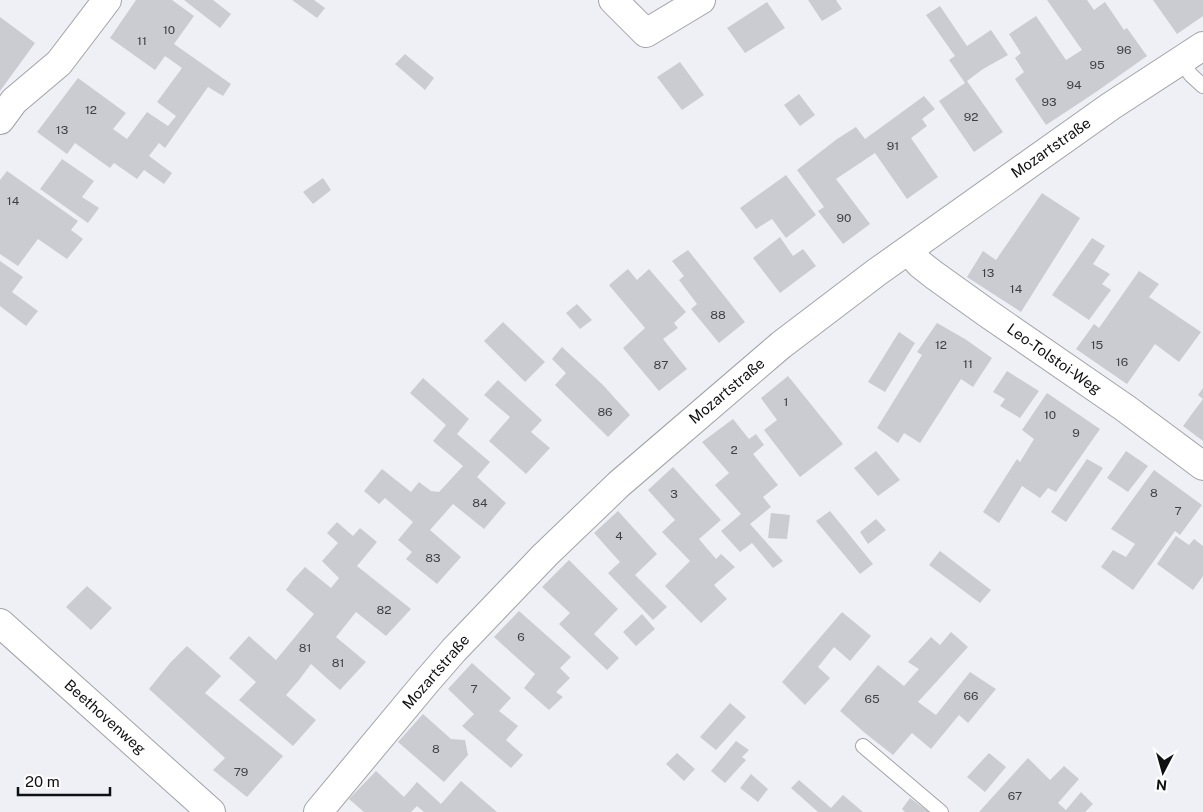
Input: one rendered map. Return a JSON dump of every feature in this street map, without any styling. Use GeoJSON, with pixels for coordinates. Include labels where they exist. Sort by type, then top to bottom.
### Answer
{"type":"FeatureCollection","features":[{"type":"Feature","properties":{"kind":"street"},"geometry":{"type":"LineString","coordinates":[[0,120],[14,101],[59,64],[107,0]]}},
{"type":"Feature","properties":{"kind":"street"},"geometry":{"type":"LineString","coordinates":[[612,0],[646,33],[701,0]]}},
{"type":"Feature","properties":{"kind":"street","name":"Mozartstraße"},"geometry":{"type":"LineString","coordinates":[[318,812],[454,650],[545,555],[619,484],[782,345],[908,250],[1111,106],[1203,46]]}},
{"type":"Feature","properties":{"kind":"street","name":"Leo-Tolstoi-Weg"},"geometry":{"type":"LineString","coordinates":[[908,250],[920,264],[934,275],[1124,408],[1203,466]]}},
{"type":"Feature","properties":{"kind":"street","name":"Beethovenweg"},"geometry":{"type":"LineString","coordinates":[[0,622],[211,812]]}},
{"type":"Feature","properties":{"kind":"lane"},"geometry":{"type":"LineString","coordinates":[[1180,60],[1191,75],[1203,86]]}},
{"type":"Feature","properties":{"kind":"lane"},"geometry":{"type":"LineString","coordinates":[[863,746],[941,812]]}},
{"type":"Feature","properties":{"kind":"building"},"geometry":{"type":"Polygon","coordinates":[[[136,0],[172,0],[194,16],[174,44],[231,84],[223,96],[208,87],[165,148],[159,143],[149,156],[172,173],[164,184],[144,170],[137,179],[114,163],[110,168],[75,143],[67,154],[37,132],[78,78],[126,113],[113,129],[127,139],[147,112],[168,126],[176,116],[157,102],[182,68],[165,56],[155,70],[110,38],[136,0]]]}},
{"type":"Feature","properties":{"kind":"building"},"geometry":{"type":"Polygon","coordinates":[[[184,0],[213,0],[231,14],[220,28],[184,0]]]}},
{"type":"Feature","properties":{"kind":"building"},"geometry":{"type":"Polygon","coordinates":[[[292,0],[314,0],[325,8],[317,18],[292,0]]]}},
{"type":"Feature","properties":{"kind":"building"},"geometry":{"type":"Polygon","coordinates":[[[808,0],[836,0],[842,9],[822,21],[808,0]]]}},
{"type":"Feature","properties":{"kind":"building"},"geometry":{"type":"Polygon","coordinates":[[[1047,0],[1087,0],[1094,10],[1105,2],[1124,30],[1127,28],[1147,56],[1046,125],[1015,79],[1024,72],[1015,58],[1021,53],[1009,34],[1036,16],[1066,60],[1082,50],[1047,0]]]}},
{"type":"Feature","properties":{"kind":"building"},"geometry":{"type":"Polygon","coordinates":[[[1153,0],[1203,0],[1203,16],[1177,34],[1153,0]]]}},
{"type":"Feature","properties":{"kind":"building"},"geometry":{"type":"Polygon","coordinates":[[[767,2],[785,28],[745,53],[727,28],[767,2]]]}},
{"type":"Feature","properties":{"kind":"building"},"geometry":{"type":"Polygon","coordinates":[[[940,6],[967,46],[991,30],[1008,55],[983,69],[967,81],[1003,132],[974,152],[939,101],[965,83],[949,60],[955,56],[926,15],[940,6]]]}},
{"type":"Feature","properties":{"kind":"building"},"geometry":{"type":"Polygon","coordinates":[[[0,17],[35,43],[0,91],[0,17]]]}},
{"type":"Feature","properties":{"kind":"building"},"geometry":{"type":"Polygon","coordinates":[[[405,54],[434,78],[425,90],[395,64],[405,54]]]}},
{"type":"Feature","properties":{"kind":"building"},"geometry":{"type":"Polygon","coordinates":[[[680,62],[704,95],[682,110],[657,77],[680,62]]]}},
{"type":"Feature","properties":{"kind":"building"},"geometry":{"type":"Polygon","coordinates":[[[799,94],[815,115],[800,126],[784,105],[799,94]]]}},
{"type":"Feature","properties":{"kind":"building"},"geometry":{"type":"Polygon","coordinates":[[[924,96],[935,109],[922,119],[927,126],[911,138],[938,177],[907,199],[875,153],[836,179],[870,224],[843,244],[818,211],[824,207],[797,170],[856,127],[865,139],[924,96]]]}},
{"type":"Feature","properties":{"kind":"building"},"geometry":{"type":"Polygon","coordinates":[[[62,159],[94,181],[82,197],[99,208],[88,223],[40,189],[62,159]]]}},
{"type":"Feature","properties":{"kind":"building"},"geometry":{"type":"Polygon","coordinates":[[[7,171],[78,221],[71,230],[83,239],[67,259],[38,239],[18,266],[0,254],[0,180],[7,171]]]}},
{"type":"Feature","properties":{"kind":"building"},"geometry":{"type":"Polygon","coordinates":[[[786,175],[816,215],[786,238],[772,219],[756,229],[740,208],[786,175]]]}},
{"type":"Feature","properties":{"kind":"building"},"geometry":{"type":"Polygon","coordinates":[[[323,178],[331,190],[313,204],[303,192],[323,178]]]}},
{"type":"Feature","properties":{"kind":"building"},"geometry":{"type":"Polygon","coordinates":[[[1042,193],[1080,218],[1021,312],[967,277],[983,251],[996,260],[1042,193]]]}},
{"type":"Feature","properties":{"kind":"building"},"geometry":{"type":"Polygon","coordinates":[[[780,237],[793,256],[803,249],[816,266],[780,293],[753,258],[780,237]]]}},
{"type":"Feature","properties":{"kind":"building"},"geometry":{"type":"Polygon","coordinates":[[[1092,238],[1105,246],[1093,264],[1110,274],[1102,284],[1111,290],[1089,320],[1052,295],[1092,238]]]}},
{"type":"Feature","properties":{"kind":"building"},"geometry":{"type":"Polygon","coordinates":[[[688,250],[745,322],[719,343],[691,309],[697,304],[679,280],[684,276],[672,261],[688,250]]]}},
{"type":"Feature","properties":{"kind":"building"},"geometry":{"type":"Polygon","coordinates":[[[0,261],[23,277],[12,292],[38,311],[26,326],[0,306],[0,261]]]}},
{"type":"Feature","properties":{"kind":"building"},"geometry":{"type":"Polygon","coordinates":[[[628,269],[637,280],[649,269],[686,312],[674,323],[678,328],[663,339],[687,369],[659,391],[623,348],[645,328],[609,285],[628,269]]]}},
{"type":"Feature","properties":{"kind":"building"},"geometry":{"type":"Polygon","coordinates":[[[1139,271],[1159,284],[1149,297],[1201,332],[1179,362],[1155,344],[1127,384],[1076,349],[1094,324],[1099,328],[1139,271]]]}},
{"type":"Feature","properties":{"kind":"building"},"geometry":{"type":"Polygon","coordinates":[[[577,304],[592,320],[580,329],[566,313],[577,304]]]}},
{"type":"Feature","properties":{"kind":"building"},"geometry":{"type":"Polygon","coordinates":[[[503,322],[545,362],[525,382],[484,341],[503,322]]]}},
{"type":"Feature","properties":{"kind":"building"},"geometry":{"type":"Polygon","coordinates":[[[937,323],[965,339],[992,358],[973,387],[961,379],[920,443],[904,433],[898,443],[877,428],[922,355],[917,352],[937,323]]]}},
{"type":"Feature","properties":{"kind":"building"},"geometry":{"type":"Polygon","coordinates":[[[899,332],[915,343],[885,392],[868,382],[899,332]]]}},
{"type":"Feature","properties":{"kind":"building"},"geometry":{"type":"Polygon","coordinates":[[[562,347],[603,385],[630,415],[608,437],[555,385],[566,373],[552,359],[562,347]]]}},
{"type":"Feature","properties":{"kind":"building"},"geometry":{"type":"Polygon","coordinates":[[[1007,371],[1039,391],[1020,418],[1000,406],[1005,399],[993,392],[1007,371]]]}},
{"type":"Feature","properties":{"kind":"building"},"geometry":{"type":"Polygon","coordinates":[[[788,376],[843,444],[800,477],[764,430],[777,420],[761,398],[788,376]]]}},
{"type":"Feature","properties":{"kind":"building"},"geometry":{"type":"Polygon","coordinates":[[[423,378],[469,419],[457,434],[490,462],[477,477],[506,503],[484,529],[453,504],[430,530],[461,557],[437,584],[406,559],[412,552],[398,540],[413,522],[385,498],[379,504],[364,491],[382,469],[411,492],[419,482],[431,491],[439,492],[463,466],[433,441],[446,425],[410,393],[423,378]]]}},
{"type":"Feature","properties":{"kind":"building"},"geometry":{"type":"Polygon","coordinates":[[[498,380],[542,420],[531,432],[550,448],[526,474],[489,441],[510,417],[484,395],[498,380]]]}},
{"type":"Feature","properties":{"kind":"building"},"geometry":{"type":"Polygon","coordinates":[[[1203,388],[1203,399],[1198,395],[1203,388]]]}},
{"type":"Feature","properties":{"kind":"building"},"geometry":{"type":"Polygon","coordinates":[[[1047,393],[1100,429],[1056,492],[1048,488],[1040,498],[1022,486],[999,523],[983,512],[1017,459],[1020,462],[1034,439],[1022,430],[1047,393]]]}},
{"type":"Feature","properties":{"kind":"building"},"geometry":{"type":"Polygon","coordinates":[[[1203,399],[1203,441],[1183,426],[1203,399]]]}},
{"type":"Feature","properties":{"kind":"building"},"geometry":{"type":"Polygon","coordinates":[[[733,419],[749,439],[756,434],[764,445],[753,454],[778,485],[763,497],[771,507],[750,524],[783,561],[773,568],[752,543],[740,552],[721,531],[741,514],[715,485],[729,473],[702,442],[733,419]]]}},
{"type":"Feature","properties":{"kind":"building"},"geometry":{"type":"Polygon","coordinates":[[[876,451],[900,480],[878,496],[854,468],[876,451]]]}},
{"type":"Feature","properties":{"kind":"building"},"geometry":{"type":"Polygon","coordinates":[[[1126,451],[1148,466],[1128,492],[1107,478],[1126,451]]]}},
{"type":"Feature","properties":{"kind":"building"},"geometry":{"type":"Polygon","coordinates":[[[1087,459],[1103,468],[1066,522],[1051,512],[1087,459]]]}},
{"type":"Feature","properties":{"kind":"building"},"geometry":{"type":"Polygon","coordinates":[[[673,467],[721,520],[699,539],[716,559],[721,554],[735,567],[714,585],[727,599],[701,623],[665,586],[690,561],[662,532],[675,520],[648,490],[673,467]]]}},
{"type":"Feature","properties":{"kind":"building"},"geometry":{"type":"Polygon","coordinates":[[[1154,470],[1202,505],[1180,535],[1175,531],[1133,590],[1101,567],[1113,550],[1126,557],[1135,544],[1111,529],[1154,470]]]}},
{"type":"Feature","properties":{"kind":"building"},"geometry":{"type":"Polygon","coordinates":[[[618,511],[657,554],[635,575],[667,607],[653,620],[608,573],[620,562],[594,533],[618,511]]]}},
{"type":"Feature","properties":{"kind":"building"},"geometry":{"type":"Polygon","coordinates":[[[830,511],[873,564],[860,574],[816,521],[830,511]]]}},
{"type":"Feature","properties":{"kind":"building"},"geometry":{"type":"Polygon","coordinates":[[[771,513],[790,515],[787,539],[768,538],[771,513]]]}},
{"type":"Feature","properties":{"kind":"building"},"geometry":{"type":"Polygon","coordinates":[[[876,519],[886,530],[868,544],[860,532],[876,519]]]}},
{"type":"Feature","properties":{"kind":"building"},"geometry":{"type":"Polygon","coordinates":[[[337,522],[353,536],[360,528],[377,542],[357,566],[411,609],[386,636],[356,612],[336,637],[366,662],[340,690],[311,664],[286,695],[316,720],[293,746],[239,700],[256,682],[229,658],[249,636],[276,660],[314,614],[286,590],[305,567],[331,588],[339,578],[322,561],[338,543],[327,533],[337,522]]]}},
{"type":"Feature","properties":{"kind":"building"},"geometry":{"type":"Polygon","coordinates":[[[1176,536],[1189,545],[1194,539],[1203,546],[1203,576],[1193,590],[1157,564],[1176,536]]]}},
{"type":"Feature","properties":{"kind":"building"},"geometry":{"type":"Polygon","coordinates":[[[940,551],[991,590],[980,603],[929,565],[940,551]]]}},
{"type":"Feature","properties":{"kind":"building"},"geometry":{"type":"Polygon","coordinates":[[[569,560],[618,609],[594,634],[619,658],[607,670],[559,624],[570,613],[542,587],[569,560]]]}},
{"type":"Feature","properties":{"kind":"building"},"geometry":{"type":"Polygon","coordinates":[[[87,586],[112,608],[91,630],[66,607],[87,586]]]}},
{"type":"Feature","properties":{"kind":"building"},"geometry":{"type":"Polygon","coordinates":[[[519,611],[571,657],[560,668],[570,678],[556,692],[563,697],[549,710],[524,688],[535,674],[494,637],[519,611]]]}},
{"type":"Feature","properties":{"kind":"building"},"geometry":{"type":"Polygon","coordinates":[[[842,612],[871,636],[850,661],[834,647],[818,667],[830,678],[805,705],[782,682],[842,612]]]}},
{"type":"Feature","properties":{"kind":"building"},"geometry":{"type":"Polygon","coordinates":[[[642,614],[655,629],[636,646],[623,632],[642,614]]]}},
{"type":"Feature","properties":{"kind":"building"},"geometry":{"type":"Polygon","coordinates":[[[951,632],[968,647],[918,702],[936,715],[970,672],[996,689],[968,723],[959,715],[931,749],[912,733],[893,755],[840,711],[878,665],[904,686],[919,669],[908,662],[931,637],[940,645],[951,632]]]}},
{"type":"Feature","properties":{"kind":"building"},"geometry":{"type":"Polygon","coordinates":[[[187,646],[221,676],[205,693],[283,756],[247,797],[213,770],[225,758],[149,689],[187,646]]]}},
{"type":"Feature","properties":{"kind":"building"},"geometry":{"type":"Polygon","coordinates":[[[472,663],[511,698],[499,711],[518,726],[506,740],[523,755],[511,768],[462,726],[474,714],[448,689],[472,663]]]}},
{"type":"Feature","properties":{"kind":"building"},"geometry":{"type":"Polygon","coordinates":[[[730,703],[746,717],[716,750],[700,737],[730,703]]]}},
{"type":"Feature","properties":{"kind":"building"},"geometry":{"type":"Polygon","coordinates":[[[423,714],[451,739],[465,740],[468,755],[444,782],[398,742],[423,714]]]}},
{"type":"Feature","properties":{"kind":"building"},"geometry":{"type":"Polygon","coordinates":[[[736,741],[749,750],[742,757],[746,760],[725,783],[711,771],[736,741]]]}},
{"type":"Feature","properties":{"kind":"building"},"geometry":{"type":"Polygon","coordinates":[[[677,753],[695,769],[684,781],[666,764],[677,753]]]}},
{"type":"Feature","properties":{"kind":"building"},"geometry":{"type":"Polygon","coordinates":[[[989,753],[1006,767],[985,792],[967,777],[989,753]]]}},
{"type":"Feature","properties":{"kind":"building"},"geometry":{"type":"Polygon","coordinates":[[[1028,758],[1050,780],[1064,766],[1079,779],[1058,803],[1066,810],[1081,792],[1093,804],[1085,812],[979,812],[1028,758]]]}},
{"type":"Feature","properties":{"kind":"building"},"geometry":{"type":"Polygon","coordinates":[[[376,771],[404,797],[417,782],[441,804],[461,781],[497,812],[424,812],[417,806],[411,812],[364,812],[349,799],[376,771]]]}},
{"type":"Feature","properties":{"kind":"building"},"geometry":{"type":"Polygon","coordinates":[[[751,774],[768,789],[758,802],[740,788],[751,774]]]}},
{"type":"Feature","properties":{"kind":"building"},"geometry":{"type":"Polygon","coordinates":[[[799,780],[831,808],[843,795],[863,812],[818,812],[791,788],[799,780]]]}},
{"type":"Feature","properties":{"kind":"building"},"geometry":{"type":"Polygon","coordinates":[[[910,798],[929,812],[905,812],[902,809],[910,798]]]}}]}
